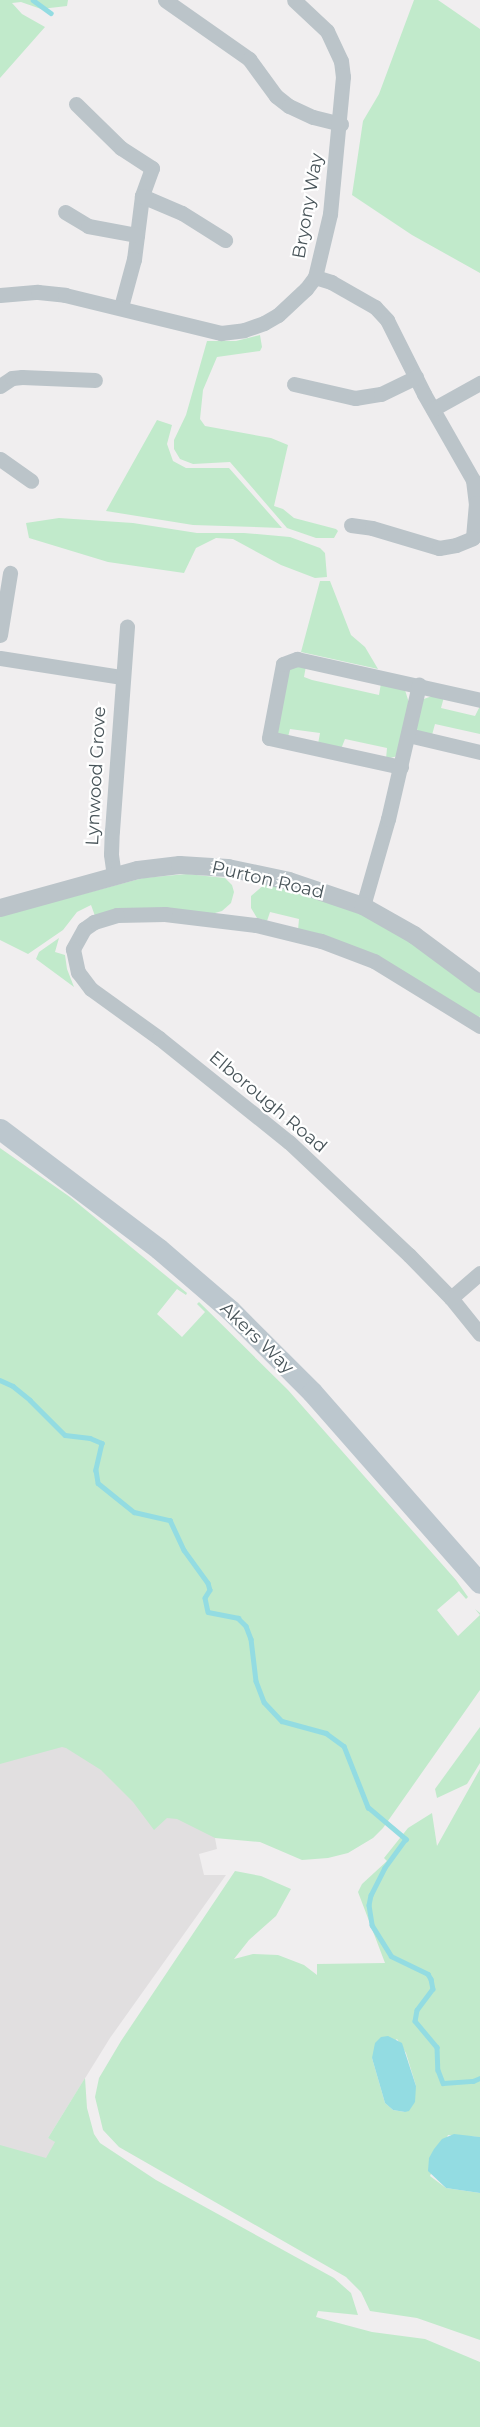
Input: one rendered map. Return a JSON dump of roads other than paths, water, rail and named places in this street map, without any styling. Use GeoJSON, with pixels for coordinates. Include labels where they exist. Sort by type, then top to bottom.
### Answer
{"type":"FeatureCollection","features":[{"type":"Feature","properties":{"kind":"main road","name":"Akers Way"},"geometry":{"type":"LineString","coordinates":[[0,1129],[159,1249],[230,1310],[312,1392],[480,1583]]}},
{"type":"Feature","properties":{"kind":"street"},"geometry":{"type":"LineString","coordinates":[[165,0],[249,59],[276,96],[289,106],[313,117],[341,124]]}},
{"type":"Feature","properties":{"kind":"street","name":"Bryony Way"},"geometry":{"type":"LineString","coordinates":[[0,295],[38,292],[65,295],[121,307],[197,329],[232,332],[255,327],[278,315],[315,277],[330,214],[341,124],[343,77],[341,61],[327,31],[294,0]]}},
{"type":"Feature","properties":{"kind":"street"},"geometry":{"type":"LineString","coordinates":[[76,104],[121,148],[152,168],[142,196],[137,235],[121,307]]}},
{"type":"Feature","properties":{"kind":"street"},"geometry":{"type":"LineString","coordinates":[[142,196],[182,213],[225,240]]}},
{"type":"Feature","properties":{"kind":"street"},"geometry":{"type":"LineString","coordinates":[[65,212],[88,226],[137,235]]}},
{"type":"Feature","properties":{"kind":"street"},"geometry":{"type":"LineString","coordinates":[[315,277],[340,287],[382,313],[477,486],[476,542],[439,548],[372,528],[351,525]]}},
{"type":"Feature","properties":{"kind":"street"},"geometry":{"type":"LineString","coordinates":[[0,386],[12,378],[22,377],[96,380]]}},
{"type":"Feature","properties":{"kind":"street"},"geometry":{"type":"LineString","coordinates":[[294,384],[355,398],[381,394],[416,377]]}},
{"type":"Feature","properties":{"kind":"street"},"geometry":{"type":"LineString","coordinates":[[433,409],[480,383]]}},
{"type":"Feature","properties":{"kind":"street"},"geometry":{"type":"LineString","coordinates":[[0,459],[31,481]]}},
{"type":"Feature","properties":{"kind":"street"},"geometry":{"type":"LineString","coordinates":[[0,635],[10,573]]}},
{"type":"Feature","properties":{"kind":"street","name":"Lynwood Grove"},"geometry":{"type":"LineString","coordinates":[[114,876],[111,854],[127,627]]}},
{"type":"Feature","properties":{"kind":"street"},"geometry":{"type":"LineString","coordinates":[[0,658],[122,678]]}},
{"type":"Feature","properties":{"kind":"street"},"geometry":{"type":"LineString","coordinates":[[401,767],[269,738],[279,679],[284,664],[294,659],[480,700]]}},
{"type":"Feature","properties":{"kind":"street"},"geometry":{"type":"LineString","coordinates":[[363,906],[401,767],[418,686]]}},
{"type":"Feature","properties":{"kind":"street"},"geometry":{"type":"LineString","coordinates":[[408,735],[480,752]]}},
{"type":"Feature","properties":{"kind":"street","name":"Purton Road"},"geometry":{"type":"LineString","coordinates":[[0,908],[114,876],[165,866],[228,868],[289,881],[363,906],[414,935],[480,984]]}},
{"type":"Feature","properties":{"kind":"street","name":"Elborough Road"},"geometry":{"type":"LineString","coordinates":[[480,1026],[374,961],[321,940],[236,922],[165,914],[117,915],[94,922],[84,929],[75,942],[74,963],[83,981],[289,1142],[370,1217],[451,1298],[480,1334]]}},
{"type":"Feature","properties":{"kind":"street"},"geometry":{"type":"LineString","coordinates":[[451,1298],[480,1273]]}},
{"type":"Feature","properties":{"kind":"water"},"geometry":{"type":"Polygon","coordinates":[[[388,2036],[402,2043],[416,2086],[415,2102],[409,2111],[393,2110],[385,2103],[372,2058],[375,2043],[381,2037],[388,2036]]]}},
{"type":"Feature","properties":{"kind":"water"},"geometry":{"type":"Polygon","coordinates":[[[454,2134],[480,2137],[480,2193],[446,2188],[428,2171],[429,2158],[434,2149],[442,2139],[454,2134]]]}},
{"type":"Feature","properties":{"kind":"waterway"},"geometry":{"type":"LineString","coordinates":[[33,0],[51,13]]}},
{"type":"Feature","properties":{"kind":"waterway"},"geometry":{"type":"LineString","coordinates":[[0,1380],[13,1386],[30,1400],[65,1435],[90,1438],[102,1443],[96,1470],[98,1483],[134,1512],[170,1520],[184,1550],[208,1583],[210,1590],[205,1598],[208,1612],[238,1618],[246,1626],[251,1639],[256,1681],[264,1702],[282,1721],[326,1733],[344,1746],[368,1807],[406,1839],[385,1868],[371,1895],[369,1905],[372,1925],[391,1956],[428,1974],[431,1979],[433,1989],[417,2010],[415,2021],[437,2047],[438,2070],[443,2083],[473,2081],[480,2078]]}}]}
